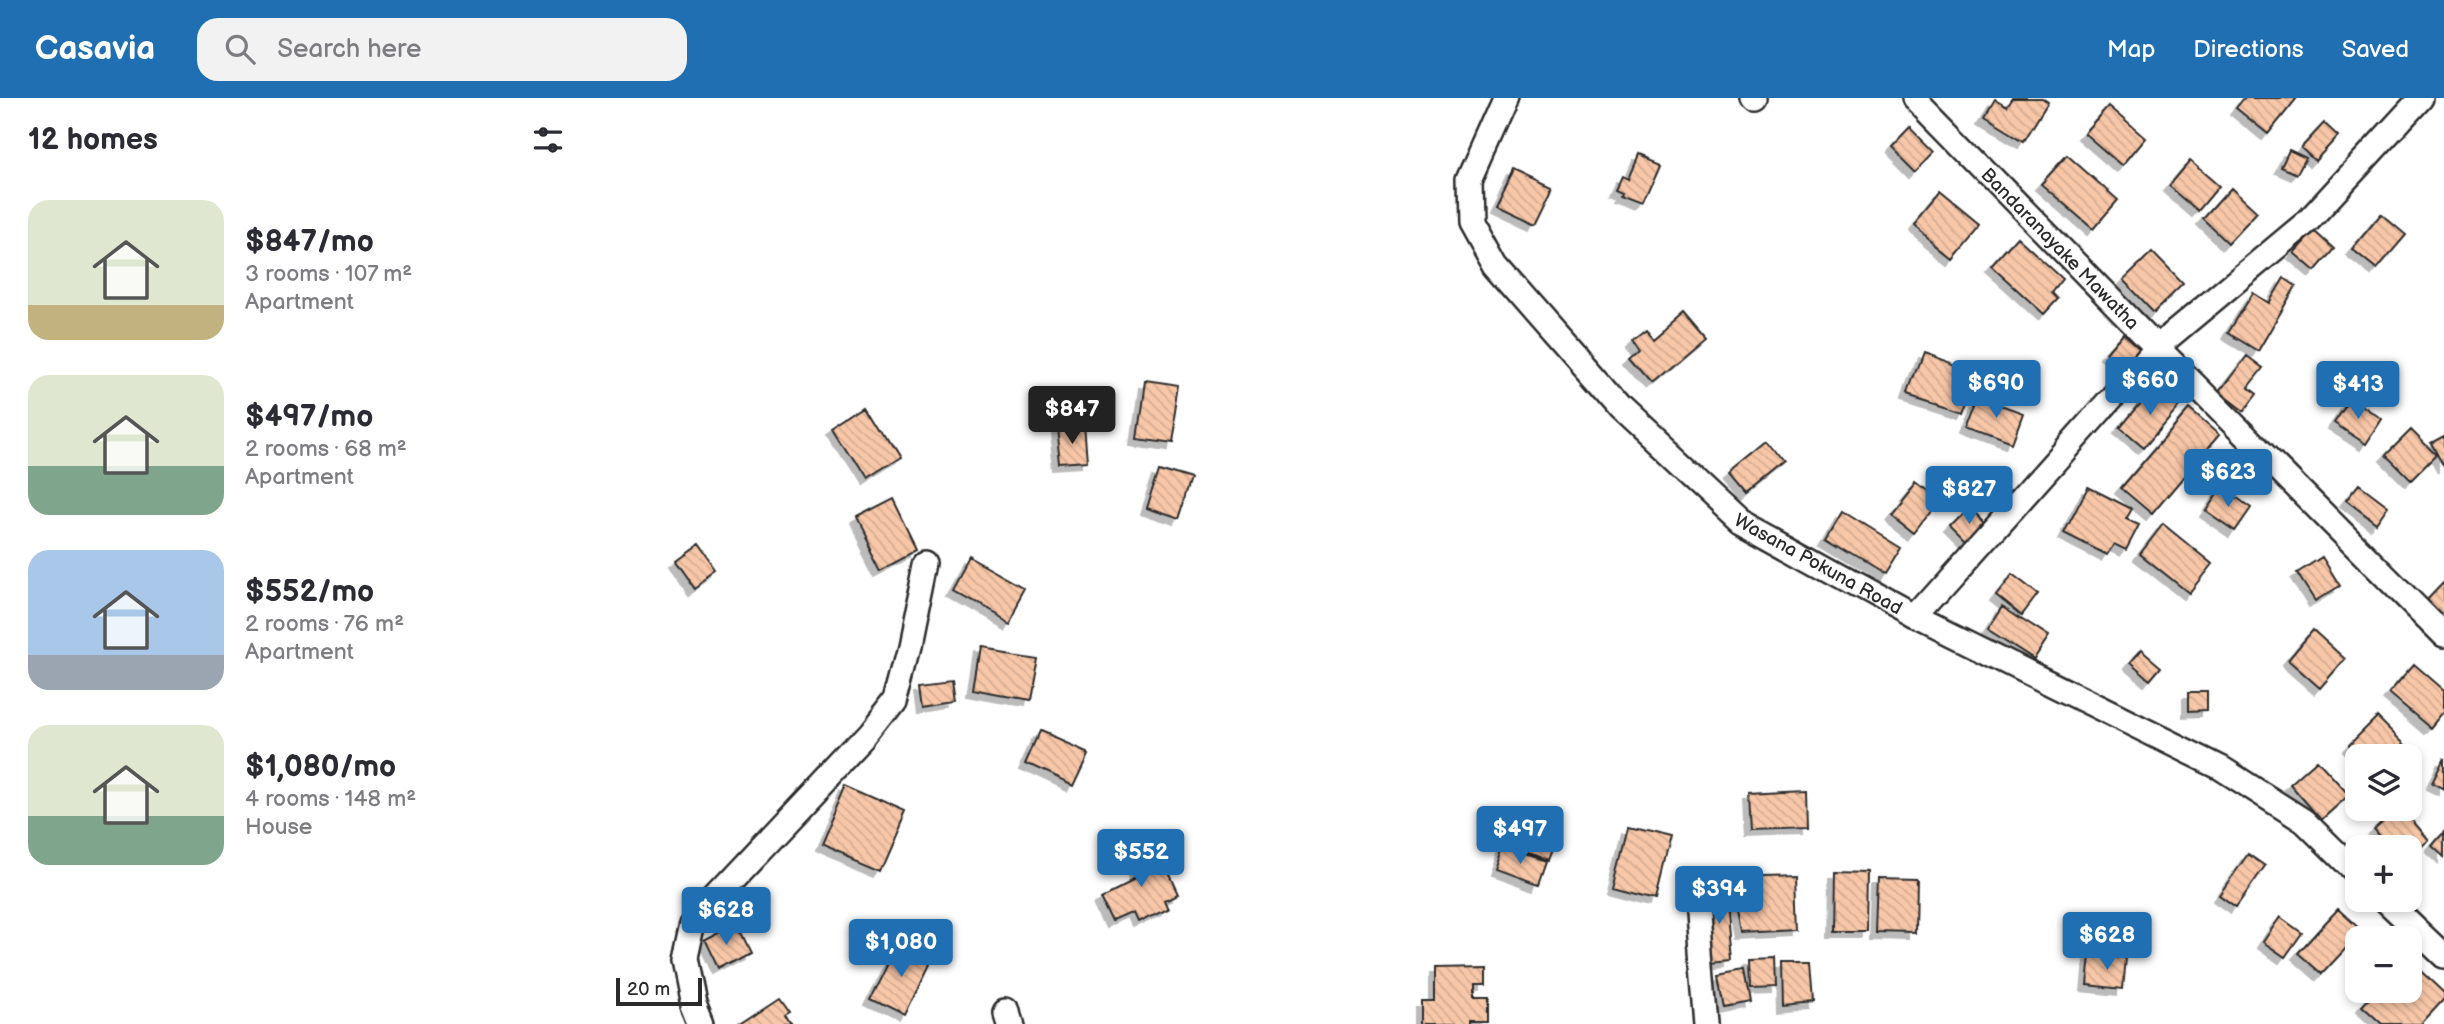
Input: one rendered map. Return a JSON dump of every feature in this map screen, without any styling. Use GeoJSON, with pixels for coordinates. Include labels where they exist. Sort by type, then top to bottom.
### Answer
{"type":"FeatureCollection","features":[{"type":"Feature","properties":{"kind":"street","name":"Wasana Pokuna Road"},"geometry":{"type":"LineString","coordinates":[[1507,98],[1470,181],[1471,222],[1495,265],[1622,410],[1740,520],[1916,617],[2221,768],[2304,821],[2345,861]]}},
{"type":"Feature","properties":{"kind":"street","name":"Bandaranayake Mawatha"},"geometry":{"type":"LineString","coordinates":[[1914,98],[2444,635]]}},
{"type":"Feature","properties":{"kind":"street"},"geometry":{"type":"LineString","coordinates":[[1916,617],[2157,347],[2308,221],[2421,98]]}},
{"type":"Feature","properties":{"kind":"street"},"geometry":{"type":"LineString","coordinates":[[701,1024],[693,1004],[684,959],[692,922],[867,736],[895,700],[926,564]]}},
{"type":"Feature","properties":{"kind":"street"},"geometry":{"type":"LineString","coordinates":[[2398,912],[2444,956]]}},
{"type":"Feature","properties":{"kind":"street"},"geometry":{"type":"LineString","coordinates":[[1697,915],[1706,1024]]}},
{"type":"Feature","properties":{"kind":"building"},"geometry":{"type":"Polygon","coordinates":[[[2013,98],[2042,98],[2048,102],[2024,141],[1985,117],[1995,100],[2007,107],[2013,98]]]}},
{"type":"Feature","properties":{"kind":"building"},"geometry":{"type":"Polygon","coordinates":[[[2244,98],[2297,98],[2268,134],[2236,108],[2244,98]]]}},
{"type":"Feature","properties":{"kind":"building"},"geometry":{"type":"Polygon","coordinates":[[[2108,106],[2145,138],[2122,166],[2084,133],[2108,106]]]}},
{"type":"Feature","properties":{"kind":"building"},"geometry":{"type":"Polygon","coordinates":[[[2324,123],[2338,136],[2315,161],[2301,148],[2324,123]]]}},
{"type":"Feature","properties":{"kind":"building"},"geometry":{"type":"Polygon","coordinates":[[[1909,127],[1933,151],[1914,171],[1890,147],[1909,127]]]}},
{"type":"Feature","properties":{"kind":"building"},"geometry":{"type":"Polygon","coordinates":[[[2289,150],[2306,158],[2297,174],[2281,167],[2289,150]]]}},
{"type":"Feature","properties":{"kind":"building"},"geometry":{"type":"Polygon","coordinates":[[[2067,155],[2118,200],[2093,229],[2041,184],[2067,155]]]}},
{"type":"Feature","properties":{"kind":"building"},"geometry":{"type":"Polygon","coordinates":[[[1638,156],[1660,165],[1643,204],[1622,196],[1623,193],[1616,190],[1622,177],[1628,180],[1638,156]]]}},
{"type":"Feature","properties":{"kind":"building"},"geometry":{"type":"Polygon","coordinates":[[[2190,161],[2219,186],[2198,211],[2169,186],[2190,161]]]}},
{"type":"Feature","properties":{"kind":"building"},"geometry":{"type":"Polygon","coordinates":[[[1512,168],[1550,186],[1532,223],[1494,205],[1512,168]]]}},
{"type":"Feature","properties":{"kind":"building"},"geometry":{"type":"Polygon","coordinates":[[[2231,188],[2257,212],[2228,243],[2203,219],[2231,188]]]}},
{"type":"Feature","properties":{"kind":"building"},"geometry":{"type":"Polygon","coordinates":[[[1940,195],[1980,228],[1954,259],[1914,226],[1940,195]]]}},
{"type":"Feature","properties":{"kind":"building"},"geometry":{"type":"Polygon","coordinates":[[[2381,214],[2406,235],[2377,269],[2352,249],[2381,214]]]}},
{"type":"Feature","properties":{"kind":"building"},"geometry":{"type":"Polygon","coordinates":[[[2314,231],[2334,249],[2315,271],[2294,253],[2314,231]]]}},
{"type":"Feature","properties":{"kind":"building"},"geometry":{"type":"Polygon","coordinates":[[[2017,237],[2063,279],[2052,293],[2058,299],[2044,314],[1991,266],[2017,237]]]}},
{"type":"Feature","properties":{"kind":"building"},"geometry":{"type":"Polygon","coordinates":[[[2152,252],[2183,284],[2154,312],[2123,280],[2152,252]]]}},
{"type":"Feature","properties":{"kind":"building"},"geometry":{"type":"Polygon","coordinates":[[[2284,278],[2296,286],[2258,351],[2228,333],[2253,293],[2269,303],[2284,278]]]}},
{"type":"Feature","properties":{"kind":"building"},"geometry":{"type":"Polygon","coordinates":[[[1683,311],[1705,337],[1652,382],[1630,357],[1640,348],[1632,338],[1646,327],[1654,336],[1683,311]]]}},
{"type":"Feature","properties":{"kind":"building"},"geometry":{"type":"Polygon","coordinates":[[[2123,333],[2141,349],[2124,368],[2106,353],[2123,333]]]}},
{"type":"Feature","properties":{"kind":"building"},"geometry":{"type":"Polygon","coordinates":[[[1922,353],[1978,373],[1964,411],[1907,393],[1922,353]]]}},
{"type":"Feature","properties":{"kind":"building"},"geometry":{"type":"Polygon","coordinates":[[[2247,356],[2263,368],[2248,387],[2257,394],[2244,411],[2219,392],[2247,356]]]}},
{"type":"Feature","properties":{"kind":"building"},"geometry":{"type":"Polygon","coordinates":[[[1145,381],[1180,386],[1171,443],[1137,438],[1145,381]]]}},
{"type":"Feature","properties":{"kind":"building"},"geometry":{"type":"Polygon","coordinates":[[[2156,385],[2180,405],[2144,448],[2120,428],[2156,385]]]}},
{"type":"Feature","properties":{"kind":"building"},"geometry":{"type":"Polygon","coordinates":[[[1979,397],[2023,413],[2012,443],[1968,426],[1979,397]]]}},
{"type":"Feature","properties":{"kind":"building"},"geometry":{"type":"Polygon","coordinates":[[[2351,398],[2382,419],[2366,444],[2334,423],[2351,398]]]}},
{"type":"Feature","properties":{"kind":"building"},"geometry":{"type":"Polygon","coordinates":[[[867,407],[899,459],[864,481],[832,430],[867,407]]]}},
{"type":"Feature","properties":{"kind":"building"},"geometry":{"type":"Polygon","coordinates":[[[2189,409],[2219,435],[2152,514],[2121,488],[2189,409]]]}},
{"type":"Feature","properties":{"kind":"building"},"geometry":{"type":"Polygon","coordinates":[[[1085,424],[1088,466],[1060,468],[1056,427],[1085,424]]]}},
{"type":"Feature","properties":{"kind":"building"},"geometry":{"type":"Polygon","coordinates":[[[2411,430],[2436,455],[2411,480],[2386,455],[2411,430]]]}},
{"type":"Feature","properties":{"kind":"building"},"geometry":{"type":"Polygon","coordinates":[[[2444,436],[2444,467],[2431,443],[2444,436]]]}},
{"type":"Feature","properties":{"kind":"building"},"geometry":{"type":"Polygon","coordinates":[[[1768,444],[1783,464],[1746,494],[1730,475],[1768,444]]]}},
{"type":"Feature","properties":{"kind":"building"},"geometry":{"type":"Polygon","coordinates":[[[1159,467],[1193,477],[1179,520],[1146,509],[1159,467]]]}},
{"type":"Feature","properties":{"kind":"building"},"geometry":{"type":"Polygon","coordinates":[[[1914,482],[1939,501],[1914,533],[1889,513],[1914,482]]]}},
{"type":"Feature","properties":{"kind":"building"},"geometry":{"type":"Polygon","coordinates":[[[2359,484],[2388,506],[2376,523],[2346,500],[2359,484]]]}},
{"type":"Feature","properties":{"kind":"building"},"geometry":{"type":"Polygon","coordinates":[[[2088,487],[2132,509],[2126,519],[2139,525],[2126,550],[2114,544],[2107,555],[2064,533],[2088,487]]]}},
{"type":"Feature","properties":{"kind":"building"},"geometry":{"type":"Polygon","coordinates":[[[2222,487],[2251,508],[2235,531],[2206,511],[2222,487]]]}},
{"type":"Feature","properties":{"kind":"building"},"geometry":{"type":"Polygon","coordinates":[[[892,498],[917,549],[881,568],[855,517],[892,498]]]}},
{"type":"Feature","properties":{"kind":"building"},"geometry":{"type":"Polygon","coordinates":[[[1970,508],[1987,525],[1968,544],[1951,527],[1970,508]]]}},
{"type":"Feature","properties":{"kind":"building"},"geometry":{"type":"Polygon","coordinates":[[[1842,511],[1900,547],[1884,573],[1826,538],[1842,511]]]}},
{"type":"Feature","properties":{"kind":"building"},"geometry":{"type":"Polygon","coordinates":[[[2163,524],[2212,564],[2189,593],[2140,554],[2163,524]]]}},
{"type":"Feature","properties":{"kind":"building"},"geometry":{"type":"Polygon","coordinates":[[[696,544],[716,572],[694,588],[674,560],[696,544]]]}},
{"type":"Feature","properties":{"kind":"building"},"geometry":{"type":"Polygon","coordinates":[[[2322,557],[2340,586],[2315,601],[2297,573],[2322,557]]]}},
{"type":"Feature","properties":{"kind":"building"},"geometry":{"type":"Polygon","coordinates":[[[969,559],[1024,590],[1007,621],[952,590],[969,559]]]}},
{"type":"Feature","properties":{"kind":"building"},"geometry":{"type":"Polygon","coordinates":[[[2012,574],[2038,594],[2022,615],[1996,594],[2012,574]]]}},
{"type":"Feature","properties":{"kind":"building"},"geometry":{"type":"Polygon","coordinates":[[[2444,582],[2444,619],[2426,601],[2444,582]]]}},
{"type":"Feature","properties":{"kind":"building"},"geometry":{"type":"Polygon","coordinates":[[[2002,606],[2049,636],[2034,659],[1987,629],[2002,606]]]}},
{"type":"Feature","properties":{"kind":"building"},"geometry":{"type":"Polygon","coordinates":[[[2313,630],[2345,659],[2320,688],[2288,660],[2313,630]]]}},
{"type":"Feature","properties":{"kind":"building"},"geometry":{"type":"Polygon","coordinates":[[[979,648],[1035,657],[1027,701],[972,691],[979,648]]]}},
{"type":"Feature","properties":{"kind":"building"},"geometry":{"type":"Polygon","coordinates":[[[2141,650],[2161,667],[2150,680],[2130,663],[2141,650]]]}},
{"type":"Feature","properties":{"kind":"building"},"geometry":{"type":"Polygon","coordinates":[[[2414,664],[2444,690],[2444,711],[2430,728],[2389,693],[2414,664]]]}},
{"type":"Feature","properties":{"kind":"building"},"geometry":{"type":"Polygon","coordinates":[[[953,679],[956,700],[925,705],[922,683],[953,679]]]}},
{"type":"Feature","properties":{"kind":"building"},"geometry":{"type":"Polygon","coordinates":[[[2189,692],[2207,692],[2207,710],[2189,711],[2189,692]]]}},
{"type":"Feature","properties":{"kind":"building"},"geometry":{"type":"Polygon","coordinates":[[[2377,717],[2404,744],[2350,744],[2377,717]]]}},
{"type":"Feature","properties":{"kind":"building"},"geometry":{"type":"Polygon","coordinates":[[[1039,732],[1087,753],[1072,785],[1025,763],[1039,732]]]}},
{"type":"Feature","properties":{"kind":"building"},"geometry":{"type":"Polygon","coordinates":[[[2444,758],[2444,789],[2432,783],[2444,758]]]}},
{"type":"Feature","properties":{"kind":"building"},"geometry":{"type":"Polygon","coordinates":[[[2317,760],[2345,791],[2345,799],[2321,820],[2290,784],[2317,760]]]}},
{"type":"Feature","properties":{"kind":"building"},"geometry":{"type":"Polygon","coordinates":[[[845,785],[906,812],[880,872],[819,846],[845,785]]]}},
{"type":"Feature","properties":{"kind":"building"},"geometry":{"type":"Polygon","coordinates":[[[1804,792],[1805,827],[1750,829],[1748,795],[1804,792]]]}},
{"type":"Feature","properties":{"kind":"building"},"geometry":{"type":"Polygon","coordinates":[[[1516,811],[1560,828],[1547,861],[1503,844],[1516,811]]]}},
{"type":"Feature","properties":{"kind":"building"},"geometry":{"type":"Polygon","coordinates":[[[2383,821],[2413,821],[2429,840],[2422,846],[2422,835],[2379,835],[2374,829],[2383,821]]]}},
{"type":"Feature","properties":{"kind":"building"},"geometry":{"type":"Polygon","coordinates":[[[1628,825],[1670,835],[1655,896],[1613,885],[1628,825]]]}},
{"type":"Feature","properties":{"kind":"building"},"geometry":{"type":"Polygon","coordinates":[[[2444,832],[2444,857],[2432,846],[2444,832]]]}},
{"type":"Feature","properties":{"kind":"building"},"geometry":{"type":"Polygon","coordinates":[[[1145,846],[1156,868],[1163,864],[1176,892],[1164,898],[1168,907],[1140,921],[1136,912],[1116,921],[1103,894],[1137,877],[1127,855],[1145,846]]]}},
{"type":"Feature","properties":{"kind":"building"},"geometry":{"type":"Polygon","coordinates":[[[1504,847],[1545,862],[1537,885],[1496,870],[1504,847]]]}},
{"type":"Feature","properties":{"kind":"building"},"geometry":{"type":"Polygon","coordinates":[[[2248,854],[2265,866],[2236,907],[2219,895],[2248,854]]]}},
{"type":"Feature","properties":{"kind":"building"},"geometry":{"type":"Polygon","coordinates":[[[1835,872],[1869,873],[1868,931],[1834,931],[1835,872]]]}},
{"type":"Feature","properties":{"kind":"building"},"geometry":{"type":"Polygon","coordinates":[[[1796,874],[1798,929],[1741,932],[1735,903],[1739,876],[1796,874]]]}},
{"type":"Feature","properties":{"kind":"building"},"geometry":{"type":"Polygon","coordinates":[[[1879,879],[1917,880],[1916,935],[1877,934],[1879,879]]]}},
{"type":"Feature","properties":{"kind":"building"},"geometry":{"type":"Polygon","coordinates":[[[1726,891],[1732,959],[1712,961],[1705,893],[1726,891]]]}},
{"type":"Feature","properties":{"kind":"building"},"geometry":{"type":"Polygon","coordinates":[[[2338,909],[2357,926],[2345,926],[2345,949],[2322,974],[2298,953],[2338,909]]]}},
{"type":"Feature","properties":{"kind":"building"},"geometry":{"type":"Polygon","coordinates":[[[2280,917],[2302,933],[2285,957],[2263,942],[2280,917]]]}},
{"type":"Feature","properties":{"kind":"building"},"geometry":{"type":"Polygon","coordinates":[[[735,924],[749,953],[717,970],[703,941],[735,924]]]}},
{"type":"Feature","properties":{"kind":"building"},"geometry":{"type":"Polygon","coordinates":[[[898,942],[932,958],[904,1016],[870,999],[898,942]]]}},
{"type":"Feature","properties":{"kind":"building"},"geometry":{"type":"Polygon","coordinates":[[[2090,955],[2126,958],[2123,989],[2087,985],[2090,955]]]}},
{"type":"Feature","properties":{"kind":"building"},"geometry":{"type":"Polygon","coordinates":[[[1775,959],[1776,987],[1751,988],[1750,960],[1775,959]]]}},
{"type":"Feature","properties":{"kind":"building"},"geometry":{"type":"Polygon","coordinates":[[[1782,965],[1811,965],[1814,1003],[1783,1006],[1782,965]]]}},
{"type":"Feature","properties":{"kind":"building"},"geometry":{"type":"Polygon","coordinates":[[[1483,967],[1483,985],[1473,985],[1473,998],[1487,998],[1487,1019],[1472,1019],[1472,1024],[1421,1024],[1421,1000],[1434,1000],[1434,968],[1483,967]]]}},
{"type":"Feature","properties":{"kind":"building"},"geometry":{"type":"Polygon","coordinates":[[[1745,969],[1751,1002],[1725,1007],[1719,974],[1745,969]]]}},
{"type":"Feature","properties":{"kind":"building"},"geometry":{"type":"Polygon","coordinates":[[[2422,972],[2444,993],[2444,999],[2421,1024],[2382,1024],[2362,1006],[2365,1003],[2422,1003],[2422,972]]]}},
{"type":"Feature","properties":{"kind":"building"},"geometry":{"type":"Polygon","coordinates":[[[780,997],[790,1011],[785,1014],[791,1024],[739,1024],[780,997]]]}}]}
